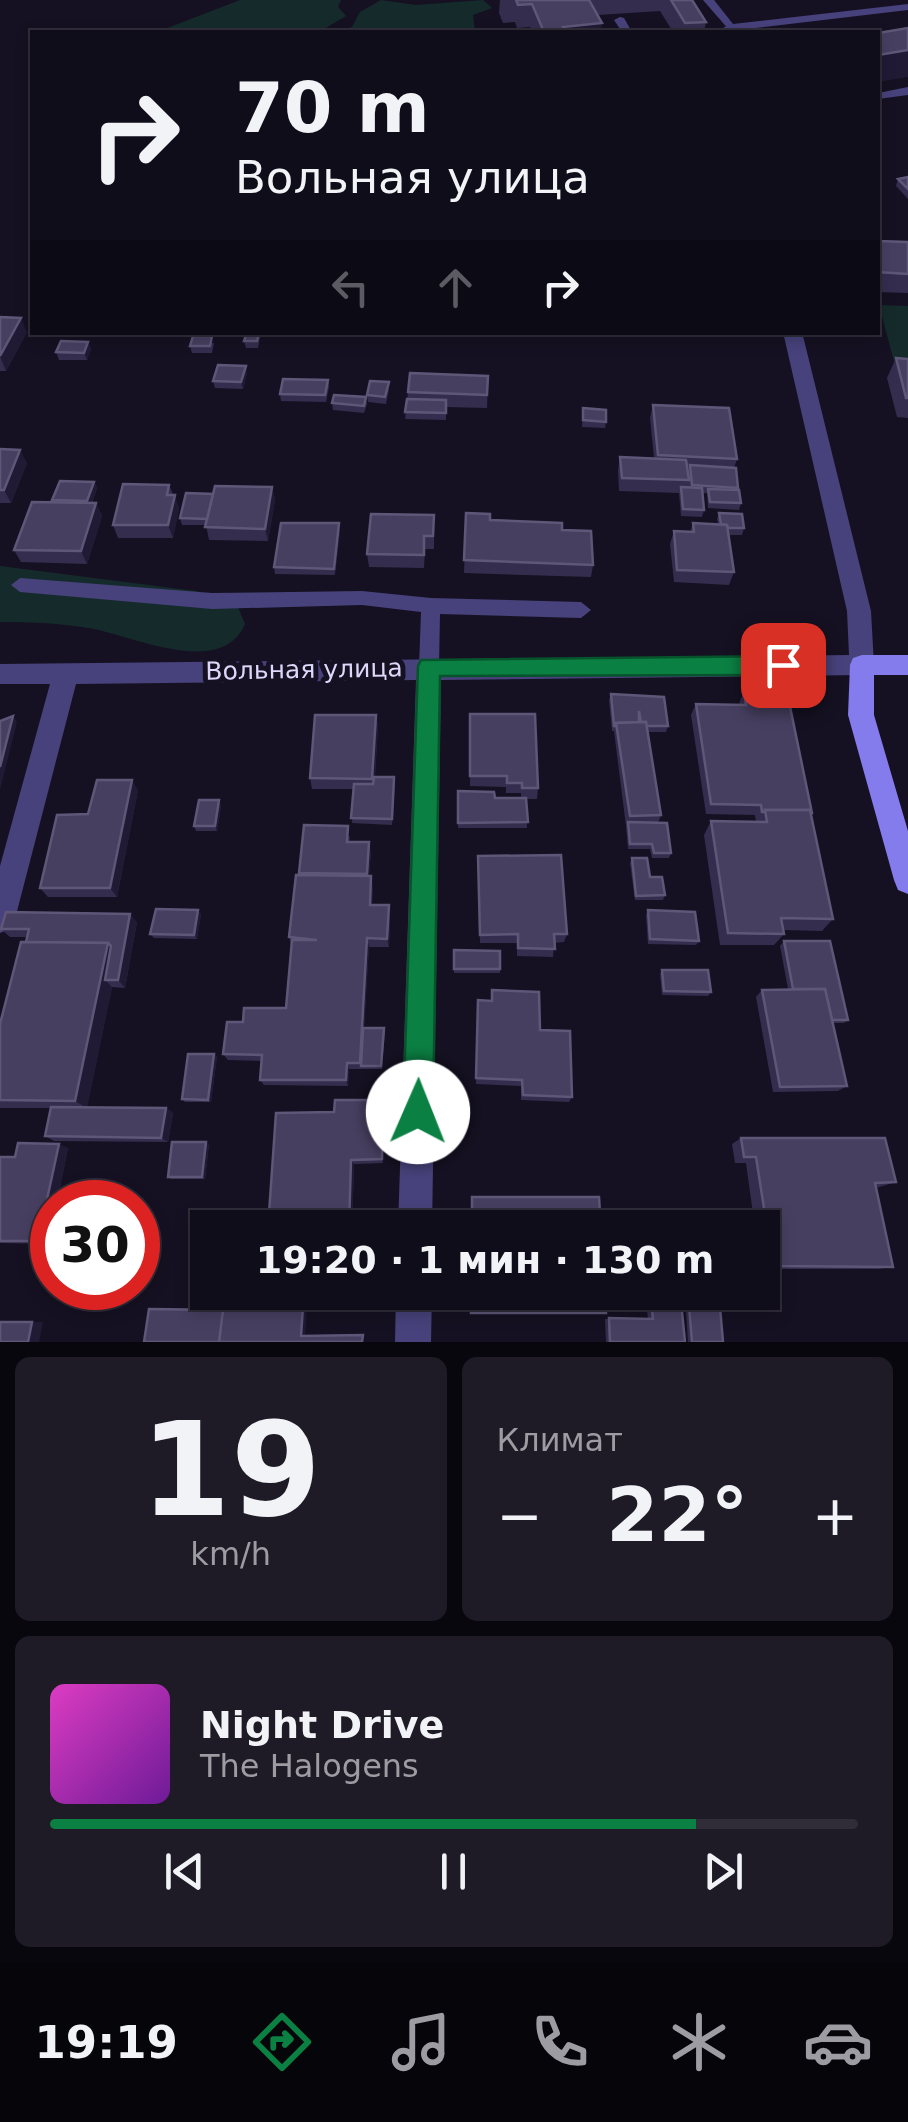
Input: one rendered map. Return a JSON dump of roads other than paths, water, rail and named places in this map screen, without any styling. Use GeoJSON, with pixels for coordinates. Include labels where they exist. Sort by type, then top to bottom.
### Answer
{"type":"FeatureCollection","features":[{"type":"Feature","properties":{"kind":"street"},"geometry":{"type":"LineString","coordinates":[[793,335],[859,611],[861,715],[908,880]]}},
{"type":"Feature","properties":{"kind":"street"},"geometry":{"type":"LineString","coordinates":[[415,1210],[429,666]]}},
{"type":"Feature","properties":{"kind":"street","name":"Вольная улица"},"geometry":{"type":"LineString","coordinates":[[0,674],[429,666],[908,666]]}},
{"type":"Feature","properties":{"kind":"street"},"geometry":{"type":"LineString","coordinates":[[0,920],[66,673]]}},
{"type":"Feature","properties":{"kind":"street"},"geometry":{"type":"LineString","coordinates":[[413,1342],[414,1310]]}},
{"type":"Feature","properties":{"kind":"lane"},"geometry":{"type":"LineString","coordinates":[[708,0],[732,30],[908,7]]}},
{"type":"Feature","properties":{"kind":"lane"},"geometry":{"type":"LineString","coordinates":[[620,20],[626,30]]}},
{"type":"Feature","properties":{"kind":"lane"},"geometry":{"type":"LineString","coordinates":[[880,96],[908,91]]}},
{"type":"Feature","properties":{"kind":"lane"},"geometry":{"type":"LineString","coordinates":[[20,585],[212,601],[362,598],[431,606],[581,610]]}},
{"type":"Feature","properties":{"kind":"lane"},"geometry":{"type":"LineString","coordinates":[[429,666],[431,606]]}}]}
